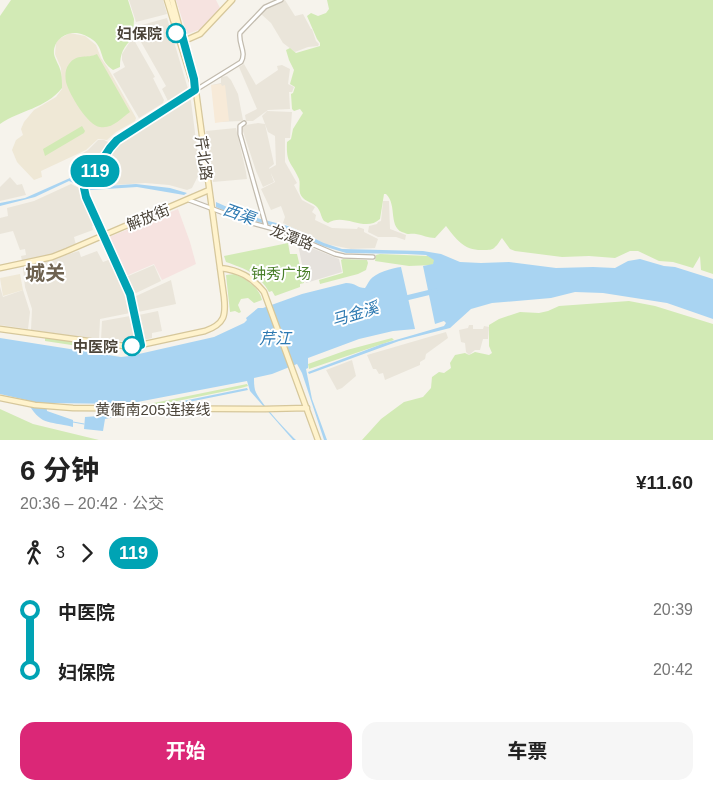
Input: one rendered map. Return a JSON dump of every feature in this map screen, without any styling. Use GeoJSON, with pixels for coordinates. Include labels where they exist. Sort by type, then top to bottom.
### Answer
{"type":"FeatureCollection","features":[{"type":"Feature","properties":{"kind":"main road","name":"芹北路"},"geometry":{"type":"LineString","coordinates":[[141,345],[205,331],[219,324],[224,316],[220,268],[194,79],[184,41],[167,0]]}},
{"type":"Feature","properties":{"kind":"main road","name":"芹北路"},"geometry":{"type":"LineString","coordinates":[[172,0],[195,90]]}},
{"type":"Feature","properties":{"kind":"main road"},"geometry":{"type":"LineString","coordinates":[[184,41],[200,34],[232,0]]}},
{"type":"Feature","properties":{"kind":"main road","name":"解放街"},"geometry":{"type":"LineString","coordinates":[[0,268],[52,257],[209,190]]}},
{"type":"Feature","properties":{"kind":"main road"},"geometry":{"type":"LineString","coordinates":[[220,268],[234,270],[246,275],[259,286],[267,298],[318,440]]}},
{"type":"Feature","properties":{"kind":"main road"},"geometry":{"type":"LineString","coordinates":[[0,329],[116,345],[141,345]]}},
{"type":"Feature","properties":{"kind":"main road","name":"黄衢南205连接线"},"geometry":{"type":"LineString","coordinates":[[0,398],[48,407],[265,410],[307,408]]}},
{"type":"Feature","properties":{"kind":"street"},"geometry":{"type":"LineString","coordinates":[[141,345],[130,294],[85,195],[84,188],[86,183],[110,148],[123,135],[242,62],[244,52],[239,37],[241,31],[265,7],[281,0]]}},
{"type":"Feature","properties":{"kind":"street"},"geometry":{"type":"LineString","coordinates":[[244,123],[240,126],[240,134],[266,226]]}},
{"type":"Feature","properties":{"kind":"street","name":"龙潭路"},"geometry":{"type":"LineString","coordinates":[[189,200],[291,235],[335,254],[373,257]]}},
{"type":"Feature","properties":{"kind":"street"},"geometry":{"type":"LineString","coordinates":[[233,216],[237,208]]}},
{"type":"Feature","properties":{"kind":"shaded area"},"geometry":{"type":"Polygon","coordinates":[[[129,0],[163,0],[167,14],[136,22],[129,0]]]}},
{"type":"Feature","properties":{"kind":"shaded area","name":"妇保院"},"geometry":{"type":"Polygon","coordinates":[[[176,0],[216,0],[221,10],[204,28],[187,34],[176,0]]]}},
{"type":"Feature","properties":{"kind":"shaded area"},"geometry":{"type":"Polygon","coordinates":[[[285,0],[295,16],[303,14],[312,29],[319,44],[318,46],[308,47],[295,52],[283,43],[271,23],[261,14],[266,8],[285,0]]]}},
{"type":"Feature","properties":{"kind":"shaded area"},"geometry":{"type":"Polygon","coordinates":[[[167,18],[188,89],[169,103],[162,89],[166,86],[141,42],[138,28],[138,26],[167,18]]]}},
{"type":"Feature","properties":{"kind":"shaded area"},"geometry":{"type":"Polygon","coordinates":[[[70,33],[85,36],[96,45],[101,58],[136,118],[135,121],[116,132],[107,140],[98,139],[86,150],[41,171],[42,177],[34,180],[17,162],[12,150],[16,140],[23,135],[21,129],[24,122],[34,110],[56,97],[62,89],[61,68],[55,54],[56,43],[59,39],[70,33]]]}},
{"type":"Feature","properties":{"kind":"shaded area"},"geometry":{"type":"Polygon","coordinates":[[[134,40],[155,77],[153,78],[164,100],[163,103],[139,118],[113,74],[125,67],[122,54],[129,43],[134,40]]]}},
{"type":"Feature","properties":{"kind":"shaded area"},"geometry":{"type":"Polygon","coordinates":[[[244,64],[256,85],[278,70],[277,66],[282,65],[290,69],[288,84],[294,87],[292,92],[289,92],[290,109],[268,110],[253,121],[246,121],[245,115],[257,109],[239,67],[244,64]]]}},
{"type":"Feature","properties":{"kind":"shaded area"},"geometry":{"type":"Polygon","coordinates":[[[227,76],[238,94],[243,120],[241,121],[218,122],[212,85],[221,83],[221,77],[227,76]]]}},
{"type":"Feature","properties":{"kind":"shaded area"},"geometry":{"type":"Polygon","coordinates":[[[221,84],[222,86],[225,85],[229,121],[215,123],[211,85],[221,84]]]}},
{"type":"Feature","properties":{"kind":"shaded area"},"geometry":{"type":"Polygon","coordinates":[[[188,98],[191,101],[200,172],[192,188],[187,190],[169,185],[145,183],[114,185],[99,171],[107,156],[125,137],[188,98]]]}},
{"type":"Feature","properties":{"kind":"shaded area"},"geometry":{"type":"Polygon","coordinates":[[[267,111],[292,112],[290,138],[285,138],[285,162],[297,183],[294,185],[302,200],[315,207],[312,212],[316,215],[315,220],[332,228],[357,229],[358,227],[364,229],[364,232],[378,239],[375,248],[351,249],[326,244],[283,223],[285,217],[281,206],[271,210],[261,189],[275,182],[269,169],[276,165],[275,136],[268,132],[262,116],[267,111]]]}},
{"type":"Feature","properties":{"kind":"shaded area"},"geometry":{"type":"Polygon","coordinates":[[[265,124],[274,164],[269,168],[274,182],[263,187],[242,128],[246,125],[265,124]]]}},
{"type":"Feature","properties":{"kind":"shaded area"},"geometry":{"type":"Polygon","coordinates":[[[236,128],[247,179],[213,182],[206,131],[236,128]]]}},
{"type":"Feature","properties":{"kind":"shaded area"},"geometry":{"type":"Polygon","coordinates":[[[98,140],[104,140],[110,144],[84,181],[73,174],[74,170],[80,172],[73,159],[88,150],[98,140]]]}},
{"type":"Feature","properties":{"kind":"shaded area"},"geometry":{"type":"Polygon","coordinates":[[[10,177],[17,185],[22,184],[26,195],[0,201],[0,187],[10,177]]]}},
{"type":"Feature","properties":{"kind":"shaded area"},"geometry":{"type":"Polygon","coordinates":[[[71,184],[79,188],[97,223],[92,226],[93,230],[74,237],[76,245],[53,254],[22,261],[21,256],[26,255],[25,249],[20,250],[13,231],[0,234],[0,218],[8,216],[7,208],[34,201],[71,184]]]}},
{"type":"Feature","properties":{"kind":"shaded area"},"geometry":{"type":"Polygon","coordinates":[[[383,201],[389,201],[390,229],[406,235],[405,240],[396,237],[378,237],[368,232],[369,226],[381,221],[383,201]]]}},
{"type":"Feature","properties":{"kind":"shaded area"},"geometry":{"type":"Polygon","coordinates":[[[178,209],[196,264],[162,280],[154,264],[126,276],[108,240],[109,237],[178,209]]]}},
{"type":"Feature","properties":{"kind":"shaded area"},"geometry":{"type":"Polygon","coordinates":[[[302,244],[339,259],[342,272],[306,283],[298,245],[302,244]]]}},
{"type":"Feature","properties":{"kind":"shaded area"},"geometry":{"type":"Polygon","coordinates":[[[79,251],[81,257],[97,251],[103,262],[111,259],[127,297],[130,313],[100,319],[99,340],[31,330],[32,309],[25,287],[23,268],[79,251]]]}},
{"type":"Feature","properties":{"kind":"shaded area"},"geometry":{"type":"Polygon","coordinates":[[[154,265],[161,281],[134,294],[126,277],[154,265]]]}},
{"type":"Feature","properties":{"kind":"shaded area"},"geometry":{"type":"Polygon","coordinates":[[[20,274],[23,290],[3,296],[0,278],[20,274]]]}},
{"type":"Feature","properties":{"kind":"shaded area"},"geometry":{"type":"Polygon","coordinates":[[[171,280],[176,304],[138,312],[134,297],[171,280]]]}},
{"type":"Feature","properties":{"kind":"shaded area"},"geometry":{"type":"Polygon","coordinates":[[[0,287],[3,297],[23,290],[30,312],[28,329],[0,325],[0,287]]]}},
{"type":"Feature","properties":{"kind":"shaded area"},"geometry":{"type":"Polygon","coordinates":[[[158,311],[162,331],[152,333],[152,338],[144,340],[139,315],[158,311]]]}},
{"type":"Feature","properties":{"kind":"shaded area"},"geometry":{"type":"Polygon","coordinates":[[[130,316],[135,342],[101,340],[102,321],[130,316]]]}},
{"type":"Feature","properties":{"kind":"shaded area"},"geometry":{"type":"Polygon","coordinates":[[[469,325],[473,325],[473,329],[483,329],[484,326],[489,327],[488,339],[483,339],[480,350],[475,350],[469,355],[466,352],[465,343],[461,342],[459,330],[468,328],[469,325]]]}},
{"type":"Feature","properties":{"kind":"shaded area"},"geometry":{"type":"Polygon","coordinates":[[[446,332],[448,338],[426,354],[425,359],[420,362],[420,365],[385,380],[383,373],[379,374],[376,369],[373,369],[367,355],[446,332]]]}},
{"type":"Feature","properties":{"kind":"shaded area"},"geometry":{"type":"Polygon","coordinates":[[[352,360],[356,376],[337,390],[326,370],[352,360]]]}},
{"type":"Feature","properties":{"kind":"green space"},"geometry":{"type":"Polygon","coordinates":[[[11,0],[128,0],[134,19],[133,38],[123,51],[120,67],[113,70],[109,67],[97,44],[90,38],[77,33],[68,34],[57,41],[54,49],[62,79],[62,88],[48,101],[0,124],[0,16],[11,0]]]}},
{"type":"Feature","properties":{"kind":"green space"},"geometry":{"type":"Polygon","coordinates":[[[327,0],[713,0],[713,274],[701,270],[700,256],[693,268],[673,262],[659,261],[638,251],[630,251],[615,258],[589,256],[562,257],[515,251],[510,249],[502,238],[493,249],[471,249],[462,244],[446,226],[435,238],[406,234],[396,227],[392,204],[386,194],[384,194],[380,219],[374,223],[361,224],[334,220],[328,223],[324,221],[318,208],[301,196],[299,179],[287,155],[287,142],[291,139],[293,129],[303,113],[300,109],[294,111],[292,109],[291,94],[295,87],[290,84],[294,70],[286,50],[290,48],[296,53],[320,46],[307,16],[311,13],[318,16],[326,13],[329,9],[327,0]]]}},
{"type":"Feature","properties":{"kind":"green space"},"geometry":{"type":"Polygon","coordinates":[[[97,54],[130,112],[113,125],[105,127],[95,125],[80,109],[71,94],[66,80],[67,68],[75,58],[97,54]]]}},
{"type":"Feature","properties":{"kind":"green space"},"geometry":{"type":"Polygon","coordinates":[[[82,126],[85,131],[84,133],[45,156],[43,149],[82,126]]]}},
{"type":"Feature","properties":{"kind":"green space","name":"钟秀广场"},"geometry":{"type":"Polygon","coordinates":[[[288,243],[290,254],[297,254],[304,283],[300,284],[300,287],[275,296],[272,291],[269,292],[256,276],[226,262],[224,256],[288,243]]]}},
{"type":"Feature","properties":{"kind":"green space"},"geometry":{"type":"Polygon","coordinates":[[[376,255],[428,256],[434,259],[434,263],[432,265],[409,266],[375,261],[376,255]]]}},
{"type":"Feature","properties":{"kind":"green space"},"geometry":{"type":"Polygon","coordinates":[[[341,260],[367,260],[366,270],[320,284],[319,280],[343,273],[341,260]]]}},
{"type":"Feature","properties":{"kind":"green space","name":"钟秀广场"},"geometry":{"type":"Polygon","coordinates":[[[235,274],[255,287],[262,300],[254,303],[248,298],[241,299],[238,305],[241,312],[239,313],[235,311],[230,312],[226,275],[235,274]]]}},
{"type":"Feature","properties":{"kind":"green space"},"geometry":{"type":"Polygon","coordinates":[[[629,301],[655,306],[713,324],[713,440],[362,440],[381,419],[404,402],[423,397],[431,388],[432,377],[439,372],[444,373],[451,368],[450,363],[455,355],[465,353],[469,355],[475,352],[489,355],[492,353],[489,346],[489,325],[499,319],[520,312],[539,313],[559,306],[629,301]]]}},
{"type":"Feature","properties":{"kind":"green space"},"geometry":{"type":"Polygon","coordinates":[[[45,337],[111,347],[111,351],[45,341],[45,337]]]}},
{"type":"Feature","properties":{"kind":"green space"},"geometry":{"type":"Polygon","coordinates":[[[392,338],[394,340],[309,369],[308,364],[347,350],[392,338]]]}},
{"type":"Feature","properties":{"kind":"green space"},"geometry":{"type":"Polygon","coordinates":[[[247,384],[248,386],[241,388],[143,408],[134,407],[247,384]]]}},
{"type":"Feature","properties":{"kind":"green space"},"geometry":{"type":"Polygon","coordinates":[[[0,409],[33,424],[99,440],[0,440],[0,409]]]}},
{"type":"Feature","properties":{"kind":"water"},"geometry":{"type":"Polygon","coordinates":[[[70,178],[90,187],[136,184],[170,188],[187,193],[184,195],[137,187],[91,190],[69,181],[35,197],[0,206],[0,203],[25,198],[70,178]]]}},
{"type":"Feature","properties":{"kind":"water","name":"西渠"},"geometry":{"type":"Polygon","coordinates":[[[216,202],[245,215],[288,226],[324,243],[342,249],[423,251],[441,254],[460,262],[509,262],[556,268],[615,268],[628,261],[640,259],[675,267],[713,279],[713,319],[667,303],[603,293],[575,292],[551,298],[492,303],[471,309],[450,328],[399,341],[309,374],[308,372],[382,344],[444,326],[446,323],[444,321],[435,324],[423,266],[433,264],[434,260],[426,255],[346,253],[323,246],[282,228],[240,217],[216,207],[216,202]]]}},
{"type":"Feature","properties":{"kind":"water","name":"芹江"},"geometry":{"type":"Polygon","coordinates":[[[401,267],[415,329],[393,331],[359,339],[308,358],[308,368],[306,369],[312,399],[327,440],[324,440],[302,373],[297,364],[272,374],[254,378],[255,390],[262,401],[273,416],[296,440],[293,440],[250,391],[247,381],[127,404],[46,403],[47,411],[73,420],[73,427],[45,421],[36,415],[26,400],[0,394],[0,338],[121,357],[130,356],[214,337],[244,323],[247,320],[246,318],[258,308],[263,308],[302,294],[346,283],[365,288],[376,275],[401,267]]]}},
{"type":"Feature","properties":{"kind":"water"},"geometry":{"type":"Polygon","coordinates":[[[247,388],[248,390],[105,419],[103,431],[84,429],[85,417],[114,415],[247,388]]]}},
{"type":"Feature","properties":{"kind":"waterway","name":"马金溪"},"geometry":{"type":"LineString","coordinates":[[402,299],[435,291]]}},
{"type":"Feature","properties":{"kind":"waterway"},"geometry":{"type":"LineString","coordinates":[[73,422],[84,424]]}},
{"type":"Feature","properties":{"kind":"bus line","name":"119"},"geometry":{"type":"LineString","coordinates":[[132,346],[141,345],[130,296],[86,197],[84,188],[117,140],[195,90],[194,79],[181,32],[176,33]]}},
{"type":"Feature","properties":{"kind":"place","name":"妇保院"},"geometry":{"type":"Point","coordinates":[176,33]}},
{"type":"Feature","properties":{"kind":"place","name":"中医院"},"geometry":{"type":"Point","coordinates":[132,346]}},
{"type":"Feature","properties":{"kind":"district","name":"城关"},"geometry":{"type":"Point","coordinates":[45,273]}}]}
